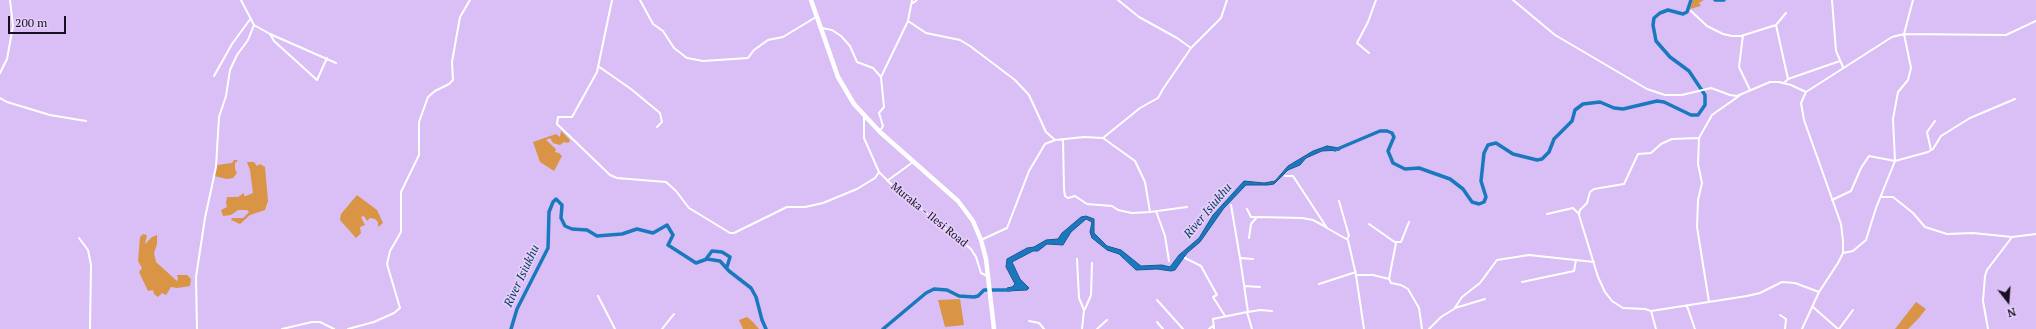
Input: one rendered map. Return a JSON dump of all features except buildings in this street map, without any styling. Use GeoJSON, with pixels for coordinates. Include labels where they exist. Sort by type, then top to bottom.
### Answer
{"type":"FeatureCollection","features":[{"type":"Feature","properties":{"kind":"highway"},"geometry":{"type":"LineString","coordinates":[[811,0],[838,77],[847,94],[864,117],[958,201],[973,221],[981,240],[989,277],[994,329]]}},
{"type":"Feature","properties":{"kind":"street"},"geometry":{"type":"LineString","coordinates":[[0,73],[7,59],[13,26],[10,0]]}},
{"type":"Feature","properties":{"kind":"street"},"geometry":{"type":"LineString","coordinates":[[241,0],[254,25],[270,34],[328,58],[336,63]]}},
{"type":"Feature","properties":{"kind":"street"},"geometry":{"type":"LineString","coordinates":[[348,329],[374,322],[394,313],[400,308],[387,264],[390,251],[401,232],[401,192],[419,155],[420,122],[428,97],[453,80],[452,62],[460,17],[470,0]]}},
{"type":"Feature","properties":{"kind":"street"},"geometry":{"type":"LineString","coordinates":[[612,0],[597,72],[572,117],[560,117],[556,120],[562,130],[610,175],[617,178],[666,182],[676,191],[689,208],[730,233],[734,233],[787,207],[805,207],[823,203],[867,183],[875,178],[879,172]]}},
{"type":"Feature","properties":{"kind":"street"},"geometry":{"type":"LineString","coordinates":[[640,0],[653,24],[663,31],[674,48],[687,58],[703,61],[748,58],[754,50],[768,40],[783,36],[816,17]]}},
{"type":"Feature","properties":{"kind":"street"},"geometry":{"type":"LineString","coordinates":[[880,132],[883,126],[879,113],[884,107],[881,77],[908,20],[912,1],[917,0]]}},
{"type":"Feature","properties":{"kind":"street"},"geometry":{"type":"LineString","coordinates":[[1118,0],[1139,17],[1177,38],[1191,48]]}},
{"type":"Feature","properties":{"kind":"street"},"geometry":{"type":"LineString","coordinates":[[1103,138],[1140,108],[1158,98],[1163,88],[1191,48],[1221,18],[1227,0]]}},
{"type":"Feature","properties":{"kind":"street"},"geometry":{"type":"LineString","coordinates":[[1370,53],[1357,43],[1368,22],[1376,0]]}},
{"type":"Feature","properties":{"kind":"street"},"geometry":{"type":"LineString","coordinates":[[1513,0],[1555,35],[1648,89],[1665,95],[1679,95],[1711,88],[1730,95],[1740,95]]}},
{"type":"Feature","properties":{"kind":"street"},"geometry":{"type":"LineString","coordinates":[[1832,0],[1835,45],[1843,68]]}},
{"type":"Feature","properties":{"kind":"street"},"geometry":{"type":"LineString","coordinates":[[1843,253],[1853,251],[1866,240],[1895,161],[1893,119],[1898,92],[1908,80],[1911,68],[1904,34],[1913,0]]}},
{"type":"Feature","properties":{"kind":"street"},"geometry":{"type":"LineString","coordinates":[[1691,12],[1707,26],[1723,34],[1732,36],[1742,35],[1776,25],[1786,13]]}},
{"type":"Feature","properties":{"kind":"street"},"geometry":{"type":"LineString","coordinates":[[214,76],[232,44],[251,18]]}},
{"type":"Feature","properties":{"kind":"street"},"geometry":{"type":"LineString","coordinates":[[908,20],[926,33],[960,40],[1015,80],[1029,95],[1046,132],[1056,140]]}},
{"type":"Feature","properties":{"kind":"street"},"geometry":{"type":"LineString","coordinates":[[1802,329],[1819,292],[1843,253],[1841,224],[1804,120],[1801,103],[1806,92],[1892,37],[1904,34],[2001,36],[2010,34],[2036,20]]}},
{"type":"Feature","properties":{"kind":"street"},"geometry":{"type":"LineString","coordinates":[[197,329],[196,276],[205,218],[216,167],[219,117],[226,95],[228,74],[237,55],[248,40],[254,25]]}},
{"type":"Feature","properties":{"kind":"street"},"geometry":{"type":"LineString","coordinates":[[1776,25],[1788,79]]}},
{"type":"Feature","properties":{"kind":"street"},"geometry":{"type":"LineString","coordinates":[[820,28],[832,30],[841,36],[850,46],[855,60],[872,68],[881,77]]}},
{"type":"Feature","properties":{"kind":"street"},"geometry":{"type":"LineString","coordinates":[[270,34],[274,41],[317,80],[328,58]]}},
{"type":"Feature","properties":{"kind":"street"},"geometry":{"type":"LineString","coordinates":[[1742,35],[1739,67],[1750,90]]}},
{"type":"Feature","properties":{"kind":"street"},"geometry":{"type":"LineString","coordinates":[[1784,83],[1788,79],[1840,61]]}},
{"type":"Feature","properties":{"kind":"street"},"geometry":{"type":"LineString","coordinates":[[598,66],[631,89],[660,113],[662,122],[657,127]]}},
{"type":"Feature","properties":{"kind":"street"},"geometry":{"type":"LineString","coordinates":[[1709,302],[1697,227],[1698,200],[1702,183],[1698,164],[1699,138],[1716,111],[1750,90],[1770,82],[1784,83],[1806,92]]}},
{"type":"Feature","properties":{"kind":"street"},"geometry":{"type":"LineString","coordinates":[[0,98],[7,102],[50,115],[86,120]]}},
{"type":"Feature","properties":{"kind":"street"},"geometry":{"type":"LineString","coordinates":[[1832,200],[1851,191],[1861,168],[1869,156],[1895,161],[1931,150],[1941,136],[1970,118],[2015,99]]}},
{"type":"Feature","properties":{"kind":"street","name":"Muraka - Ilesi Road"},"geometry":{"type":"LineString","coordinates":[[864,117],[864,138],[879,172],[887,181],[971,249],[981,273],[989,277]]}},
{"type":"Feature","properties":{"kind":"street"},"geometry":{"type":"LineString","coordinates":[[1931,150],[1927,132],[1935,121]]}},
{"type":"Feature","properties":{"kind":"street"},"geometry":{"type":"LineString","coordinates":[[981,240],[1007,228],[1028,171],[1038,153],[1045,144],[1056,140],[1103,138],[1135,161],[1145,182],[1150,212]]}},
{"type":"Feature","properties":{"kind":"street"},"geometry":{"type":"LineString","coordinates":[[1579,215],[1580,210],[1586,205],[1591,190],[1624,184],[1638,154],[1650,153],[1661,144],[1672,139],[1699,138]]}},
{"type":"Feature","properties":{"kind":"street"},"geometry":{"type":"LineString","coordinates":[[1063,139],[1064,189],[1066,197],[1075,196],[1087,204],[1112,206],[1124,212],[1150,212],[1187,207]]}},
{"type":"Feature","properties":{"kind":"street"},"geometry":{"type":"LineString","coordinates":[[887,181],[914,161]]}},
{"type":"Feature","properties":{"kind":"street"},"geometry":{"type":"LineString","coordinates":[[1285,176],[1293,176],[1327,228]]}},
{"type":"Feature","properties":{"kind":"street"},"geometry":{"type":"LineString","coordinates":[[1881,198],[1887,196],[1893,197],[1913,213],[1925,227],[1947,234],[1966,233],[2012,237],[2036,234]]}},
{"type":"Feature","properties":{"kind":"street"},"geometry":{"type":"LineString","coordinates":[[1339,201],[1349,236],[1347,239],[1356,274],[1364,329]]}},
{"type":"Feature","properties":{"kind":"street"},"geometry":{"type":"LineString","coordinates":[[1231,205],[1252,329]]}},
{"type":"Feature","properties":{"kind":"street"},"geometry":{"type":"LineString","coordinates":[[1547,214],[1572,208],[1579,215],[1600,284],[1612,301],[1623,308],[1645,309],[1651,312],[1747,296],[1760,293],[1782,282],[1795,283],[1819,292]]}},
{"type":"Feature","properties":{"kind":"street"},"geometry":{"type":"LineString","coordinates":[[1247,209],[1252,217],[1302,218],[1313,220],[1347,239]]}},
{"type":"Feature","properties":{"kind":"street"},"geometry":{"type":"LineString","coordinates":[[1156,211],[1165,236],[1170,262]]}},
{"type":"Feature","properties":{"kind":"street"},"geometry":{"type":"LineString","coordinates":[[1249,238],[1251,224],[1257,217]]}},
{"type":"Feature","properties":{"kind":"street"},"geometry":{"type":"LineString","coordinates":[[1369,224],[1395,242],[1401,242],[1409,222]]}},
{"type":"Feature","properties":{"kind":"street"},"geometry":{"type":"LineString","coordinates":[[1988,329],[1983,301],[1985,276],[1987,270],[2012,237]]}},
{"type":"Feature","properties":{"kind":"street"},"geometry":{"type":"LineString","coordinates":[[79,238],[86,246],[91,265],[90,329]]}},
{"type":"Feature","properties":{"kind":"street"},"geometry":{"type":"LineString","coordinates":[[1395,242],[1390,279],[1391,283],[1401,285],[1408,290],[1419,308],[1422,329]]}},
{"type":"Feature","properties":{"kind":"street"},"geometry":{"type":"LineString","coordinates":[[1454,309],[1462,296],[1480,282],[1497,260],[1529,255],[1594,262]]}},
{"type":"Feature","properties":{"kind":"street"},"geometry":{"type":"LineString","coordinates":[[1185,258],[1201,266],[1217,295],[1213,297],[1225,316]]}},
{"type":"Feature","properties":{"kind":"street"},"geometry":{"type":"LineString","coordinates":[[1240,258],[1253,259]]}},
{"type":"Feature","properties":{"kind":"street"},"geometry":{"type":"LineString","coordinates":[[1077,259],[1079,298],[1084,310]]}},
{"type":"Feature","properties":{"kind":"street"},"geometry":{"type":"LineString","coordinates":[[1522,282],[1574,271],[1576,260]]}},
{"type":"Feature","properties":{"kind":"street"},"geometry":{"type":"LineString","coordinates":[[1082,329],[1084,310],[1091,295],[1092,263]]}},
{"type":"Feature","properties":{"kind":"street"},"geometry":{"type":"LineString","coordinates":[[1320,284],[1356,274],[1390,279]]}},
{"type":"Feature","properties":{"kind":"street"},"geometry":{"type":"LineString","coordinates":[[1244,286],[1260,287]]}},
{"type":"Feature","properties":{"kind":"street"},"geometry":{"type":"LineString","coordinates":[[598,296],[615,329]]}},
{"type":"Feature","properties":{"kind":"street"},"geometry":{"type":"LineString","coordinates":[[1430,329],[1441,317],[1454,309],[1485,299]]}},
{"type":"Feature","properties":{"kind":"street"},"geometry":{"type":"LineString","coordinates":[[1157,300],[1183,329]]}},
{"type":"Feature","properties":{"kind":"street"},"geometry":{"type":"LineString","coordinates":[[1687,306],[1695,329]]}},
{"type":"Feature","properties":{"kind":"street"},"geometry":{"type":"LineString","coordinates":[[1813,307],[1839,329],[1853,310]]}},
{"type":"Feature","properties":{"kind":"street"},"geometry":{"type":"LineString","coordinates":[[1214,329],[1213,319],[1260,310],[1272,311]]}},
{"type":"Feature","properties":{"kind":"street"},"geometry":{"type":"LineString","coordinates":[[1651,312],[1656,329]]}},
{"type":"Feature","properties":{"kind":"street"},"geometry":{"type":"LineString","coordinates":[[662,329],[674,314]]}},
{"type":"Feature","properties":{"kind":"street"},"geometry":{"type":"LineString","coordinates":[[1780,315],[1786,319],[1786,329]]}},
{"type":"Feature","properties":{"kind":"street"},"geometry":{"type":"LineString","coordinates":[[1097,329],[1107,320]]}},
{"type":"Feature","properties":{"kind":"street"},"geometry":{"type":"LineString","coordinates":[[1030,321],[1039,323],[1044,329]]}},
{"type":"Feature","properties":{"kind":"street"},"geometry":{"type":"LineString","coordinates":[[282,329],[312,322],[320,322],[334,329]]}},
{"type":"Feature","properties":{"kind":"street"},"geometry":{"type":"LineString","coordinates":[[1157,322],[1163,329]]}},
{"type":"Feature","properties":{"kind":"street"},"geometry":{"type":"LineString","coordinates":[[1209,329],[1214,325]]}},
{"type":"Feature","properties":{"kind":"shaded area"},"geometry":{"type":"Polygon","coordinates":[[[1693,0],[1704,0],[1699,3],[1701,6],[1690,9],[1693,0]]]}},
{"type":"Feature","properties":{"kind":"shaded area"},"geometry":{"type":"Polygon","coordinates":[[[561,131],[569,139],[570,141],[568,143],[564,142],[560,145],[553,143],[550,138],[546,140],[556,149],[555,152],[562,156],[554,171],[540,162],[533,142],[556,134],[560,137],[561,131]]]}},
{"type":"Feature","properties":{"kind":"shaded area"},"geometry":{"type":"Polygon","coordinates":[[[234,160],[238,160],[235,163],[237,173],[233,178],[227,179],[214,176],[217,165],[232,163],[234,160]]]}},
{"type":"Feature","properties":{"kind":"shaded area"},"geometry":{"type":"Polygon","coordinates":[[[247,162],[254,162],[257,166],[260,164],[265,167],[268,201],[265,210],[250,215],[240,224],[231,220],[232,218],[243,218],[249,212],[247,210],[238,210],[231,215],[223,216],[221,210],[227,207],[227,197],[238,197],[244,193],[244,196],[246,196],[253,193],[250,170],[247,162]]]}},
{"type":"Feature","properties":{"kind":"shaded area"},"geometry":{"type":"Polygon","coordinates":[[[357,195],[377,210],[383,223],[378,227],[378,222],[375,219],[370,218],[367,221],[364,216],[361,217],[365,225],[360,227],[361,233],[356,238],[340,220],[341,214],[357,195]]]}},
{"type":"Feature","properties":{"kind":"shaded area"},"geometry":{"type":"Polygon","coordinates":[[[143,234],[147,235],[145,244],[152,237],[157,235],[157,244],[154,253],[156,262],[177,281],[177,275],[187,275],[191,279],[190,286],[177,288],[171,287],[166,295],[162,293],[158,297],[154,294],[153,290],[148,291],[139,272],[142,268],[138,261],[140,237],[143,234]]]}},
{"type":"Feature","properties":{"kind":"shaded area"},"geometry":{"type":"Polygon","coordinates":[[[960,299],[964,325],[945,327],[938,300],[960,299]]]}},
{"type":"Feature","properties":{"kind":"shaded area"},"geometry":{"type":"Polygon","coordinates":[[[1916,302],[1926,309],[1908,329],[1895,329],[1916,302]]]}},
{"type":"Feature","properties":{"kind":"shaded area"},"geometry":{"type":"Polygon","coordinates":[[[747,317],[759,329],[743,329],[739,320],[747,317]]]}},
{"type":"Feature","properties":{"kind":"water"},"geometry":{"type":"Polygon","coordinates":[[[1327,146],[1339,148],[1340,150],[1322,151],[1306,158],[1300,165],[1288,170],[1274,184],[1246,185],[1224,208],[1200,242],[1187,253],[1175,270],[1136,270],[1119,254],[1107,250],[1092,238],[1090,232],[1092,222],[1086,219],[1071,232],[1063,245],[1047,244],[1038,251],[1033,251],[1012,262],[1020,279],[1029,288],[1027,290],[1007,291],[1007,288],[1012,287],[1015,284],[1006,267],[1007,259],[1046,240],[1058,239],[1062,233],[1081,217],[1086,216],[1094,219],[1094,233],[1107,246],[1121,250],[1141,266],[1162,265],[1170,267],[1179,255],[1199,238],[1213,215],[1244,181],[1264,183],[1275,181],[1288,166],[1313,151],[1327,146]]]}},
{"type":"Feature","properties":{"kind":"waterway","name":"River Isiukhu"},"geometry":{"type":"LineString","coordinates":[[1335,150],[1380,131],[1387,131],[1392,133],[1394,137],[1388,151],[1393,163],[1405,169],[1419,168],[1450,179],[1463,189],[1472,202],[1479,204],[1484,202],[1486,197],[1481,181],[1484,153],[1488,145],[1496,143],[1513,154],[1537,160],[1542,159],[1549,152],[1554,139],[1572,121],[1575,110],[1583,104],[1600,102],[1614,108],[1623,109],[1657,101],[1664,102],[1691,115],[1698,115],[1705,105],[1705,95],[1689,71],[1670,57],[1656,41],[1653,25],[1654,18],[1660,13],[1668,10],[1683,14],[1687,12],[1691,0]]}},
{"type":"Feature","properties":{"kind":"waterway","name":"River Isiukhu"},"geometry":{"type":"LineString","coordinates":[[1715,0],[1724,0]]}},
{"type":"Feature","properties":{"kind":"waterway","name":"River Isiukhu"},"geometry":{"type":"LineString","coordinates":[[511,329],[517,309],[548,248],[549,212],[553,202],[556,199],[562,205],[561,218],[565,226],[572,229],[587,230],[597,236],[622,234],[637,229],[653,233],[667,225],[673,235],[668,245],[696,263],[707,259],[720,261],[729,271],[751,288],[756,297],[766,329]]}},
{"type":"Feature","properties":{"kind":"waterway"},"geometry":{"type":"LineString","coordinates":[[706,259],[712,251],[722,252],[730,257],[727,267]]}},
{"type":"Feature","properties":{"kind":"waterway","name":"River Isiukhu"},"geometry":{"type":"LineString","coordinates":[[883,329],[926,293],[934,289],[947,290],[959,296],[974,297],[978,296],[984,290],[1010,290]]}}]}
